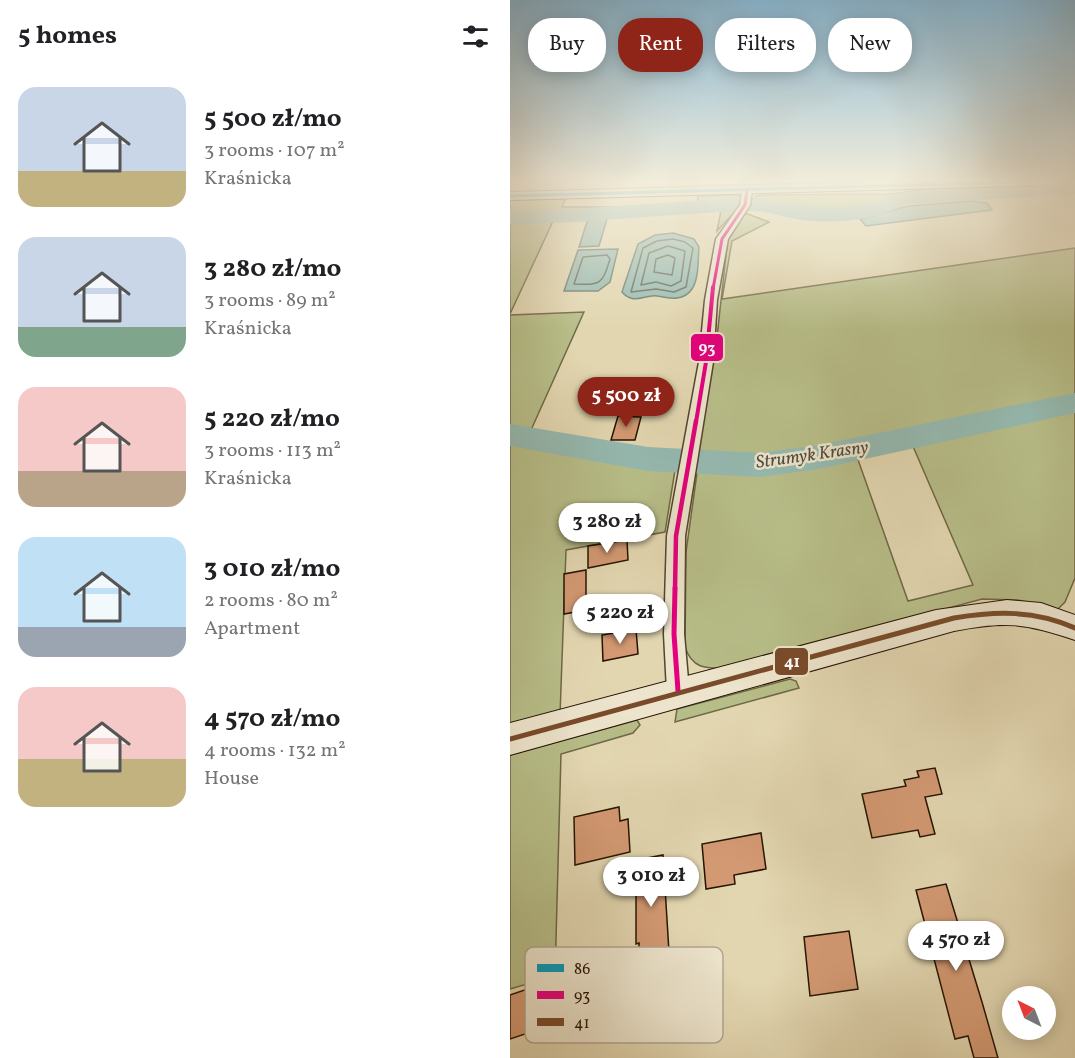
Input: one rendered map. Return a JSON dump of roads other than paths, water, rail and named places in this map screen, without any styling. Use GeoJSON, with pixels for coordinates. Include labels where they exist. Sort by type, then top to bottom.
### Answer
{"type":"FeatureCollection","features":[{"type":"Feature","properties":{"kind":"street"},"geometry":{"type":"LineString","coordinates":[[678,691],[674,634],[676,536],[705,362],[711,300],[725,230]]}},
{"type":"Feature","properties":{"kind":"street"},"geometry":{"type":"LineString","coordinates":[[510,739],[936,622],[991,611],[1018,611],[1043,615],[1075,628]]}},
{"type":"Feature","properties":{"kind":"water"},"geometry":{"type":"Polygon","coordinates":[[[584,230],[604,230],[599,246],[579,247],[584,230]]]}},
{"type":"Feature","properties":{"kind":"water"},"geometry":{"type":"Polygon","coordinates":[[[673,233],[694,239],[699,247],[697,274],[692,289],[684,296],[676,298],[653,296],[635,299],[626,296],[622,292],[638,244],[655,235],[673,233]]]}},
{"type":"Feature","properties":{"kind":"water"},"geometry":{"type":"Polygon","coordinates":[[[618,249],[610,282],[598,291],[564,291],[578,250],[618,249]]]}},
{"type":"Feature","properties":{"kind":"waterway","name":"Strumyk Krasny"},"geometry":{"type":"LineString","coordinates":[[510,435],[648,459],[760,465],[819,457],[1075,403]]}}]}
